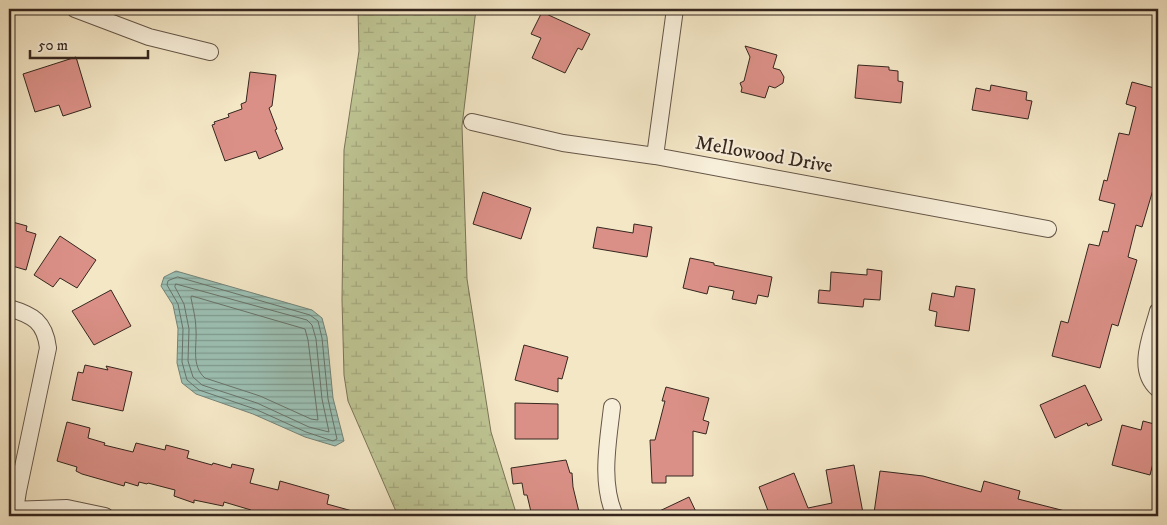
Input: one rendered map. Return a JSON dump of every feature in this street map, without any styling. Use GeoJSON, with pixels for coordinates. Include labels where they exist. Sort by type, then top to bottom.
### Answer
{"type":"FeatureCollection","features":[{"type":"Feature","properties":{"kind":"street"},"geometry":{"type":"LineString","coordinates":[[75,9],[149,37],[210,52]]}},
{"type":"Feature","properties":{"kind":"street"},"geometry":{"type":"LineString","coordinates":[[655,156],[675,9]]}},
{"type":"Feature","properties":{"kind":"street","name":"Mellowood Drive"},"geometry":{"type":"LineString","coordinates":[[472,122],[563,143],[655,156],[1048,229]]}},
{"type":"Feature","properties":{"kind":"street"},"geometry":{"type":"LineString","coordinates":[[9,308],[23,312],[40,323],[46,334],[48,348],[18,491],[12,510],[67,508],[106,516]]}},
{"type":"Feature","properties":{"kind":"street"},"geometry":{"type":"LineString","coordinates":[[1158,311],[1145,359],[1151,382],[1158,389]]}},
{"type":"Feature","properties":{"kind":"street"},"geometry":{"type":"LineString","coordinates":[[612,407],[606,471],[611,507],[615,516]]}},
{"type":"Feature","properties":{"kind":"green space"},"geometry":{"type":"Polygon","coordinates":[[[358,9],[476,9],[462,126],[467,279],[491,432],[517,516],[398,516],[348,401],[344,375],[342,300],[344,150],[359,51],[358,9]]]}},
{"type":"Feature","properties":{"kind":"water"},"geometry":{"type":"Polygon","coordinates":[[[176,271],[312,310],[322,318],[327,337],[333,398],[344,441],[335,446],[305,437],[253,414],[196,394],[182,383],[177,363],[178,329],[173,305],[161,286],[164,277],[176,271]]]}},
{"type":"Feature","properties":{"kind":"building"},"geometry":{"type":"Polygon","coordinates":[[[542,12],[590,34],[582,50],[578,48],[565,73],[532,58],[541,38],[531,34],[542,12]]]}},
{"type":"Feature","properties":{"kind":"building"},"geometry":{"type":"Polygon","coordinates":[[[745,46],[777,55],[773,68],[780,70],[784,77],[783,83],[775,88],[769,86],[765,98],[741,92],[740,83],[744,81],[750,57],[745,46]]]}},
{"type":"Feature","properties":{"kind":"building"},"geometry":{"type":"Polygon","coordinates":[[[76,57],[91,107],[63,116],[59,105],[35,112],[23,74],[76,57]]]}},
{"type":"Feature","properties":{"kind":"building"},"geometry":{"type":"Polygon","coordinates":[[[858,65],[889,67],[889,70],[898,71],[898,81],[903,82],[901,103],[855,98],[858,65]]]}},
{"type":"Feature","properties":{"kind":"building"},"geometry":{"type":"Polygon","coordinates":[[[250,72],[276,75],[272,106],[269,108],[283,149],[259,159],[256,151],[225,161],[212,125],[215,124],[214,122],[229,117],[228,114],[242,109],[241,104],[246,102],[250,72]]]}},
{"type":"Feature","properties":{"kind":"building"},"geometry":{"type":"Polygon","coordinates":[[[1132,82],[1158,89],[1158,184],[1155,183],[1142,227],[1136,225],[1128,257],[1137,260],[1118,326],[1112,324],[1100,368],[1052,356],[1061,321],[1068,323],[1089,244],[1099,246],[1103,231],[1108,232],[1115,204],[1099,200],[1104,180],[1107,181],[1119,133],[1129,135],[1136,107],[1126,104],[1132,82]]]}},
{"type":"Feature","properties":{"kind":"building"},"geometry":{"type":"Polygon","coordinates":[[[991,85],[1027,92],[1026,100],[1032,101],[1028,119],[972,110],[976,88],[990,91],[991,85]]]}},
{"type":"Feature","properties":{"kind":"building"},"geometry":{"type":"Polygon","coordinates":[[[483,192],[531,208],[521,239],[473,224],[483,192]]]}},
{"type":"Feature","properties":{"kind":"building"},"geometry":{"type":"Polygon","coordinates":[[[9,221],[27,226],[26,231],[36,234],[26,270],[9,265],[9,221]]]}},
{"type":"Feature","properties":{"kind":"building"},"geometry":{"type":"Polygon","coordinates":[[[634,224],[652,227],[647,257],[593,248],[597,227],[633,233],[634,224]]]}},
{"type":"Feature","properties":{"kind":"building"},"geometry":{"type":"Polygon","coordinates":[[[60,236],[96,260],[77,288],[60,278],[53,287],[34,275],[60,236]]]}},
{"type":"Feature","properties":{"kind":"building"},"geometry":{"type":"Polygon","coordinates":[[[690,258],[772,277],[768,297],[758,295],[756,304],[732,299],[734,291],[709,286],[707,294],[683,288],[690,258]]]}},
{"type":"Feature","properties":{"kind":"building"},"geometry":{"type":"Polygon","coordinates":[[[867,269],[882,271],[880,300],[864,299],[863,307],[818,303],[819,290],[830,291],[831,272],[867,275],[867,269]]]}},
{"type":"Feature","properties":{"kind":"building"},"geometry":{"type":"Polygon","coordinates":[[[956,286],[975,289],[969,331],[935,326],[937,312],[929,310],[932,293],[954,297],[956,286]]]}},
{"type":"Feature","properties":{"kind":"building"},"geometry":{"type":"Polygon","coordinates":[[[111,290],[131,326],[94,345],[72,311],[111,290]]]}},
{"type":"Feature","properties":{"kind":"building"},"geometry":{"type":"Polygon","coordinates":[[[524,345],[568,357],[562,379],[558,378],[558,392],[515,380],[524,345]]]}},
{"type":"Feature","properties":{"kind":"building"},"geometry":{"type":"Polygon","coordinates":[[[85,365],[108,370],[106,366],[132,372],[123,411],[72,400],[78,372],[83,373],[85,365]]]}},
{"type":"Feature","properties":{"kind":"building"},"geometry":{"type":"Polygon","coordinates":[[[1085,385],[1102,420],[1088,426],[1087,423],[1055,438],[1040,405],[1085,385]]]}},
{"type":"Feature","properties":{"kind":"building"},"geometry":{"type":"Polygon","coordinates":[[[666,387],[709,398],[703,420],[709,422],[706,434],[693,431],[693,476],[666,476],[666,483],[652,483],[650,440],[655,440],[665,401],[662,401],[666,387]]]}},
{"type":"Feature","properties":{"kind":"building"},"geometry":{"type":"Polygon","coordinates":[[[515,403],[558,404],[558,439],[515,439],[515,403]]]}},
{"type":"Feature","properties":{"kind":"building"},"geometry":{"type":"Polygon","coordinates":[[[1143,421],[1158,425],[1158,444],[1150,475],[1112,465],[1122,425],[1141,430],[1143,421]]]}},
{"type":"Feature","properties":{"kind":"building"},"geometry":{"type":"Polygon","coordinates":[[[67,422],[90,428],[88,438],[105,443],[104,445],[133,452],[136,443],[165,450],[166,445],[189,451],[187,458],[212,465],[213,463],[231,468],[232,464],[254,469],[250,483],[278,490],[280,481],[329,495],[327,504],[356,512],[356,516],[249,516],[251,510],[224,502],[223,506],[194,500],[194,503],[174,496],[175,490],[148,483],[139,482],[138,486],[125,482],[124,486],[82,474],[76,471],[77,467],[57,461],[67,422]]]}},
{"type":"Feature","properties":{"kind":"building"},"geometry":{"type":"Polygon","coordinates":[[[566,460],[570,473],[572,473],[573,487],[580,516],[532,516],[527,495],[524,495],[522,483],[513,484],[511,468],[566,460]]]}},
{"type":"Feature","properties":{"kind":"building"},"geometry":{"type":"Polygon","coordinates":[[[854,465],[863,513],[844,516],[770,516],[759,487],[794,473],[808,508],[832,503],[826,470],[854,465]]]}},
{"type":"Feature","properties":{"kind":"building"},"geometry":{"type":"Polygon","coordinates":[[[880,471],[923,476],[981,492],[984,481],[1020,491],[1018,499],[1069,512],[1068,516],[897,516],[874,513],[880,471]]]}},
{"type":"Feature","properties":{"kind":"building"},"geometry":{"type":"Polygon","coordinates":[[[689,497],[698,516],[649,516],[689,497]]]}}]}
